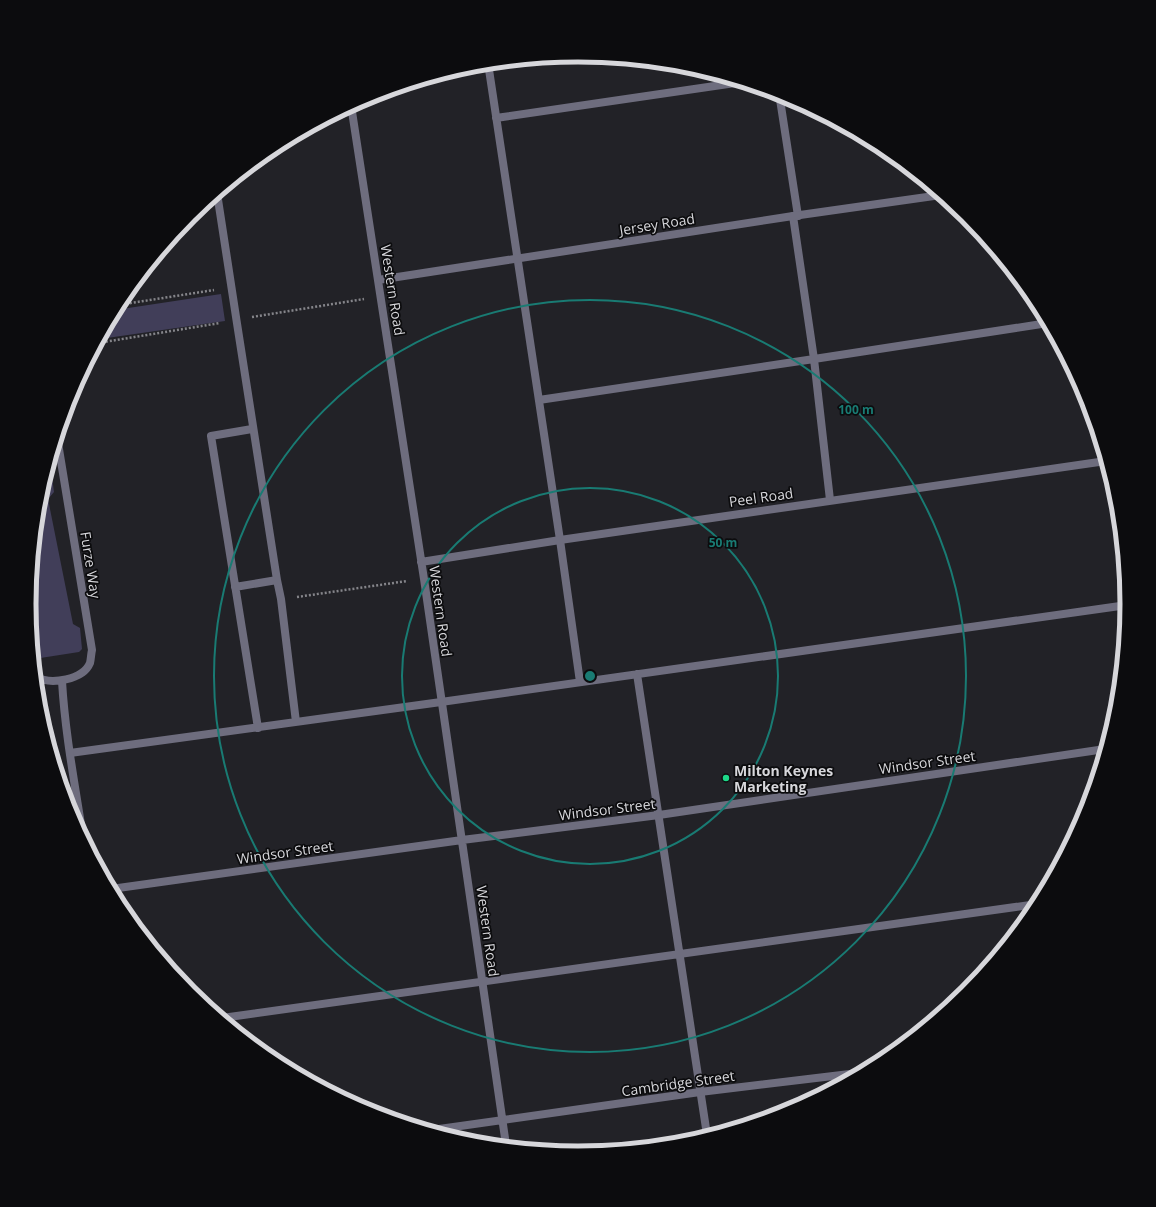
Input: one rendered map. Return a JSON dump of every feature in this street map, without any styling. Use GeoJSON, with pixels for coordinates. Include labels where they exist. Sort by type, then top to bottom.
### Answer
{"type":"FeatureCollection","features":[{"type":"Feature","properties":{"kind":"street"},"geometry":{"type":"LineString","coordinates":[[489,69],[580,682]]}},
{"type":"Feature","properties":{"kind":"street"},"geometry":{"type":"LineString","coordinates":[[496,118],[731,84]]}},
{"type":"Feature","properties":{"kind":"street"},"geometry":{"type":"LineString","coordinates":[[779,101],[796,216],[830,500]]}},
{"type":"Feature","properties":{"kind":"street","name":"Western Road"},"geometry":{"type":"LineString","coordinates":[[352,111],[424,579],[505,1141]]}},
{"type":"Feature","properties":{"kind":"street","name":"Jersey Road"},"geometry":{"type":"LineString","coordinates":[[378,280],[935,196]]}},
{"type":"Feature","properties":{"kind":"street"},"geometry":{"type":"LineString","coordinates":[[218,199],[252,429],[281,599],[296,722]]}},
{"type":"Feature","properties":{"kind":"street"},"geometry":{"type":"LineString","coordinates":[[539,400],[1042,324]]}},
{"type":"Feature","properties":{"kind":"street"},"geometry":{"type":"LineString","coordinates":[[252,429],[211,436],[258,728]]}},
{"type":"Feature","properties":{"kind":"street","name":"Furze Way"},"geometry":{"type":"LineString","coordinates":[[42,679],[62,681],[78,676],[90,664],[92,650],[59,448]]}},
{"type":"Feature","properties":{"kind":"street","name":"Peel Road"},"geometry":{"type":"LineString","coordinates":[[421,562],[830,500],[1102,462]]}},
{"type":"Feature","properties":{"kind":"street"},"geometry":{"type":"LineString","coordinates":[[235,587],[277,580]]}},
{"type":"Feature","properties":{"kind":"street"},"geometry":{"type":"LineString","coordinates":[[70,753],[258,728],[1120,606]]}},
{"type":"Feature","properties":{"kind":"street"},"geometry":{"type":"LineString","coordinates":[[637,674],[706,1130]]}},
{"type":"Feature","properties":{"kind":"street"},"geometry":{"type":"LineString","coordinates":[[62,681],[63,700],[80,817]]}},
{"type":"Feature","properties":{"kind":"street","name":"Windsor Street"},"geometry":{"type":"LineString","coordinates":[[117,888],[462,840],[659,815],[1100,750]]}},
{"type":"Feature","properties":{"kind":"street"},"geometry":{"type":"LineString","coordinates":[[228,1017],[1029,905]]}},
{"type":"Feature","properties":{"kind":"street","name":"Cambridge Street"},"geometry":{"type":"LineString","coordinates":[[502,1120],[700,1092],[844,1076]]}},
{"type":"Feature","properties":{"kind":"street"},"geometry":{"type":"LineString","coordinates":[[444,1128],[502,1120]]}},
{"type":"Feature","properties":{"kind":"path"},"geometry":{"type":"LineString","coordinates":[[126,304],[232,287]]}},
{"type":"Feature","properties":{"kind":"path"},"geometry":{"type":"LineString","coordinates":[[104,342],[380,296]]}},
{"type":"Feature","properties":{"kind":"path"},"geometry":{"type":"LineString","coordinates":[[281,599],[424,579]]}},
{"type":"Feature","properties":{"kind":"shaded area"},"geometry":{"type":"Polygon","coordinates":[[[221,294],[225,321],[106,338],[123,309],[221,294]]]}},
{"type":"Feature","properties":{"kind":"shaded area"},"geometry":{"type":"Polygon","coordinates":[[[52,474],[54,492],[48,499],[73,624],[80,628],[82,649],[79,652],[39,658],[36,604],[37,568],[46,498],[52,474]]]}},
{"type":"Feature","properties":{"kind":"place","name":"Milton Keynes Marketing"},"geometry":{"type":"Point","coordinates":[726,778]}}]}
